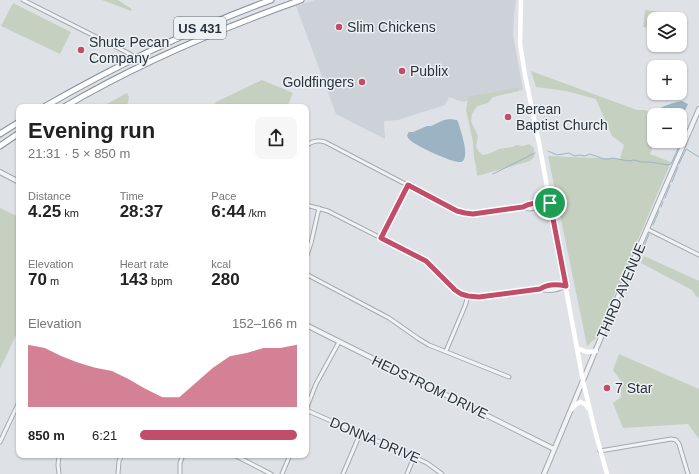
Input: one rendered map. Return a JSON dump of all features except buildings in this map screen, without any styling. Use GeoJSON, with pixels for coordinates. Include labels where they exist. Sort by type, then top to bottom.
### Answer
{"type":"FeatureCollection","features":[{"type":"Feature","properties":{"kind":"highway","name":"US 431"},"geometry":{"type":"LineString","coordinates":[[49,104],[85,83],[185,35],[271,0]]}},
{"type":"Feature","properties":{"kind":"highway","name":"US 431"},"geometry":{"type":"LineString","coordinates":[[69,104],[143,65],[189,43],[235,24],[301,0]]}},
{"type":"Feature","properties":{"kind":"highway"},"geometry":{"type":"LineString","coordinates":[[231,15],[235,24]]}},
{"type":"Feature","properties":{"kind":"highway"},"geometry":{"type":"LineString","coordinates":[[0,134],[16,124]]}},
{"type":"Feature","properties":{"kind":"highway"},"geometry":{"type":"LineString","coordinates":[[0,146],[16,136]]}},
{"type":"Feature","properties":{"kind":"main road"},"geometry":{"type":"LineString","coordinates":[[521,0],[521,52],[525,75],[583,381],[600,451],[608,474]]}},
{"type":"Feature","properties":{"kind":"main road"},"geometry":{"type":"LineString","coordinates":[[577,348],[587,352],[596,351]]}},
{"type":"Feature","properties":{"kind":"main road"},"geometry":{"type":"LineString","coordinates":[[572,409],[580,402],[585,404],[590,409]]}},
{"type":"Feature","properties":{"kind":"street"},"geometry":{"type":"LineString","coordinates":[[23,0],[136,58],[143,65]]}},
{"type":"Feature","properties":{"kind":"street","name":"THIRD AVENUE"},"geometry":{"type":"LineString","coordinates":[[544,474],[647,229],[697,119],[699,109]]}},
{"type":"Feature","properties":{"kind":"street"},"geometry":{"type":"LineString","coordinates":[[309,138],[311,142],[325,142],[457,211],[473,214],[550,203]]}},
{"type":"Feature","properties":{"kind":"street"},"geometry":{"type":"LineString","coordinates":[[0,172],[16,180]]}},
{"type":"Feature","properties":{"kind":"street"},"geometry":{"type":"LineString","coordinates":[[381,238],[408,185]]}},
{"type":"Feature","properties":{"kind":"street"},"geometry":{"type":"LineString","coordinates":[[309,206],[328,210],[426,261],[455,290],[461,294],[479,297],[540,289],[544,286],[558,284],[566,286]]}},
{"type":"Feature","properties":{"kind":"street"},"geometry":{"type":"LineString","coordinates":[[309,249],[319,208]]}},
{"type":"Feature","properties":{"kind":"street"},"geometry":{"type":"LineString","coordinates":[[647,229],[699,255]]}},
{"type":"Feature","properties":{"kind":"street"},"geometry":{"type":"LineString","coordinates":[[309,276],[384,315],[429,345],[509,377]]}},
{"type":"Feature","properties":{"kind":"street"},"geometry":{"type":"LineString","coordinates":[[446,351],[468,296]]}},
{"type":"Feature","properties":{"kind":"street","name":"HEDSTROM DRIVE"},"geometry":{"type":"LineString","coordinates":[[309,327],[554,449]]}},
{"type":"Feature","properties":{"kind":"street"},"geometry":{"type":"LineString","coordinates":[[309,402],[316,384],[339,342]]}},
{"type":"Feature","properties":{"kind":"street"},"geometry":{"type":"LineString","coordinates":[[0,442],[16,408]]}},
{"type":"Feature","properties":{"kind":"street","name":"DONNA DRIVE"},"geometry":{"type":"LineString","coordinates":[[309,412],[428,463],[442,474]]}},
{"type":"Feature","properties":{"kind":"street"},"geometry":{"type":"LineString","coordinates":[[343,474],[360,434]]}},
{"type":"Feature","properties":{"kind":"street"},"geometry":{"type":"LineString","coordinates":[[600,451],[671,439],[676,440],[688,474]]}},
{"type":"Feature","properties":{"kind":"street"},"geometry":{"type":"LineString","coordinates":[[407,474],[414,457]]}},
{"type":"Feature","properties":{"kind":"street"},"geometry":{"type":"LineString","coordinates":[[59,458],[59,474]]}},
{"type":"Feature","properties":{"kind":"street"},"geometry":{"type":"LineString","coordinates":[[118,474],[120,458]]}},
{"type":"Feature","properties":{"kind":"street"},"geometry":{"type":"LineString","coordinates":[[180,474],[180,464],[182,458]]}},
{"type":"Feature","properties":{"kind":"street"},"geometry":{"type":"LineString","coordinates":[[240,458],[270,474]]}},
{"type":"Feature","properties":{"kind":"street"},"geometry":{"type":"LineString","coordinates":[[282,474],[289,458]]}},
{"type":"Feature","properties":{"kind":"shaded area"},"geometry":{"type":"Polygon","coordinates":[[[315,0],[516,0],[513,35],[523,90],[463,102],[449,97],[445,105],[398,120],[384,121],[385,139],[336,114],[296,6],[315,0]]]}},
{"type":"Feature","properties":{"kind":"green space"},"geometry":{"type":"Polygon","coordinates":[[[102,0],[118,0],[132,9],[131,11],[102,0]]]}},
{"type":"Feature","properties":{"kind":"green space"},"geometry":{"type":"Polygon","coordinates":[[[13,3],[71,32],[60,54],[1,26],[13,3]]]}},
{"type":"Feature","properties":{"kind":"green space"},"geometry":{"type":"Polygon","coordinates":[[[645,10],[662,12],[647,12],[647,28],[643,27],[645,10]]]}},
{"type":"Feature","properties":{"kind":"green space"},"geometry":{"type":"Polygon","coordinates":[[[531,71],[637,110],[647,111],[647,148],[652,148],[650,154],[671,162],[596,338],[587,346],[548,156],[620,159],[624,145],[612,136],[596,99],[566,91],[536,87],[531,71]]]}},
{"type":"Feature","properties":{"kind":"green space"},"geometry":{"type":"Polygon","coordinates":[[[262,80],[293,93],[288,104],[215,104],[216,102],[262,80]]]}},
{"type":"Feature","properties":{"kind":"green space"},"geometry":{"type":"Polygon","coordinates":[[[519,88],[519,91],[493,97],[488,103],[478,106],[475,109],[472,114],[471,121],[478,136],[476,146],[478,151],[483,155],[499,149],[529,144],[534,148],[534,157],[530,161],[477,176],[473,142],[466,110],[468,98],[471,96],[519,88]]]}},
{"type":"Feature","properties":{"kind":"green space"},"geometry":{"type":"Polygon","coordinates":[[[127,93],[129,97],[128,104],[107,104],[127,93]]]}},
{"type":"Feature","properties":{"kind":"green space"},"geometry":{"type":"Polygon","coordinates":[[[0,208],[16,216],[16,335],[0,369],[0,208]]]}},
{"type":"Feature","properties":{"kind":"green space"},"geometry":{"type":"Polygon","coordinates":[[[644,256],[699,281],[699,298],[692,290],[641,263],[644,256]]]}},
{"type":"Feature","properties":{"kind":"green space"},"geometry":{"type":"Polygon","coordinates":[[[619,354],[699,389],[699,439],[688,424],[623,428],[613,403],[621,397],[621,381],[613,370],[619,354]]]}},
{"type":"Feature","properties":{"kind":"water"},"geometry":{"type":"Polygon","coordinates":[[[682,101],[688,104],[686,108],[662,108],[682,101]]]}},
{"type":"Feature","properties":{"kind":"water"},"geometry":{"type":"Polygon","coordinates":[[[450,119],[457,120],[462,136],[465,147],[465,156],[462,162],[449,159],[419,146],[410,140],[407,135],[409,132],[413,132],[450,119]]]}},
{"type":"Feature","properties":{"kind":"waterway"},"geometry":{"type":"LineString","coordinates":[[548,151],[557,155],[569,153],[575,156],[585,156],[590,154],[604,159],[612,158],[629,161],[634,160],[668,165],[671,164],[678,148]]}},
{"type":"Feature","properties":{"kind":"waterway"},"geometry":{"type":"LineString","coordinates":[[679,164],[686,149],[699,157]]}},
{"type":"Feature","properties":{"kind":"waterway"},"geometry":{"type":"LineString","coordinates":[[493,174],[535,153]]}},
{"type":"Feature","properties":{"kind":"waterway"},"geometry":{"type":"LineString","coordinates":[[672,182],[678,167]]}},
{"type":"Feature","properties":{"kind":"waterway"},"geometry":{"type":"LineString","coordinates":[[665,198],[670,185]]}},
{"type":"Feature","properties":{"kind":"waterway"},"geometry":{"type":"LineString","coordinates":[[661,207],[663,202]]}},
{"type":"Feature","properties":{"kind":"waterway"},"geometry":{"type":"LineString","coordinates":[[653,225],[659,211]]}},
{"type":"Feature","properties":{"kind":"waterway"},"geometry":{"type":"LineString","coordinates":[[643,249],[649,234]]}},
{"type":"Feature","properties":{"kind":"waterway"},"geometry":{"type":"LineString","coordinates":[[637,263],[641,252]]}},
{"type":"Feature","properties":{"kind":"place","name":"Slim Chickens"},"geometry":{"type":"Point","coordinates":[339,27]}},
{"type":"Feature","properties":{"kind":"place","name":"Shute Pecan Company"},"geometry":{"type":"Point","coordinates":[81,50]}},
{"type":"Feature","properties":{"kind":"place","name":"Publix"},"geometry":{"type":"Point","coordinates":[402,71]}},
{"type":"Feature","properties":{"kind":"place","name":"Goldfingers"},"geometry":{"type":"Point","coordinates":[362,82]}},
{"type":"Feature","properties":{"kind":"place","name":"Berean Baptist Church"},"geometry":{"type":"Point","coordinates":[508,117]}},
{"type":"Feature","properties":{"kind":"place","name":"7 Star"},"geometry":{"type":"Point","coordinates":[607,388]}},
{"type":"Feature","properties":{"kind":"route"},"geometry":{"type":"LineString","coordinates":[[408,185],[457,211],[469,214],[550,203],[566,286],[558,284],[544,286],[540,289],[479,297],[468,296],[455,290],[426,261],[381,238],[408,185]]}}]}
